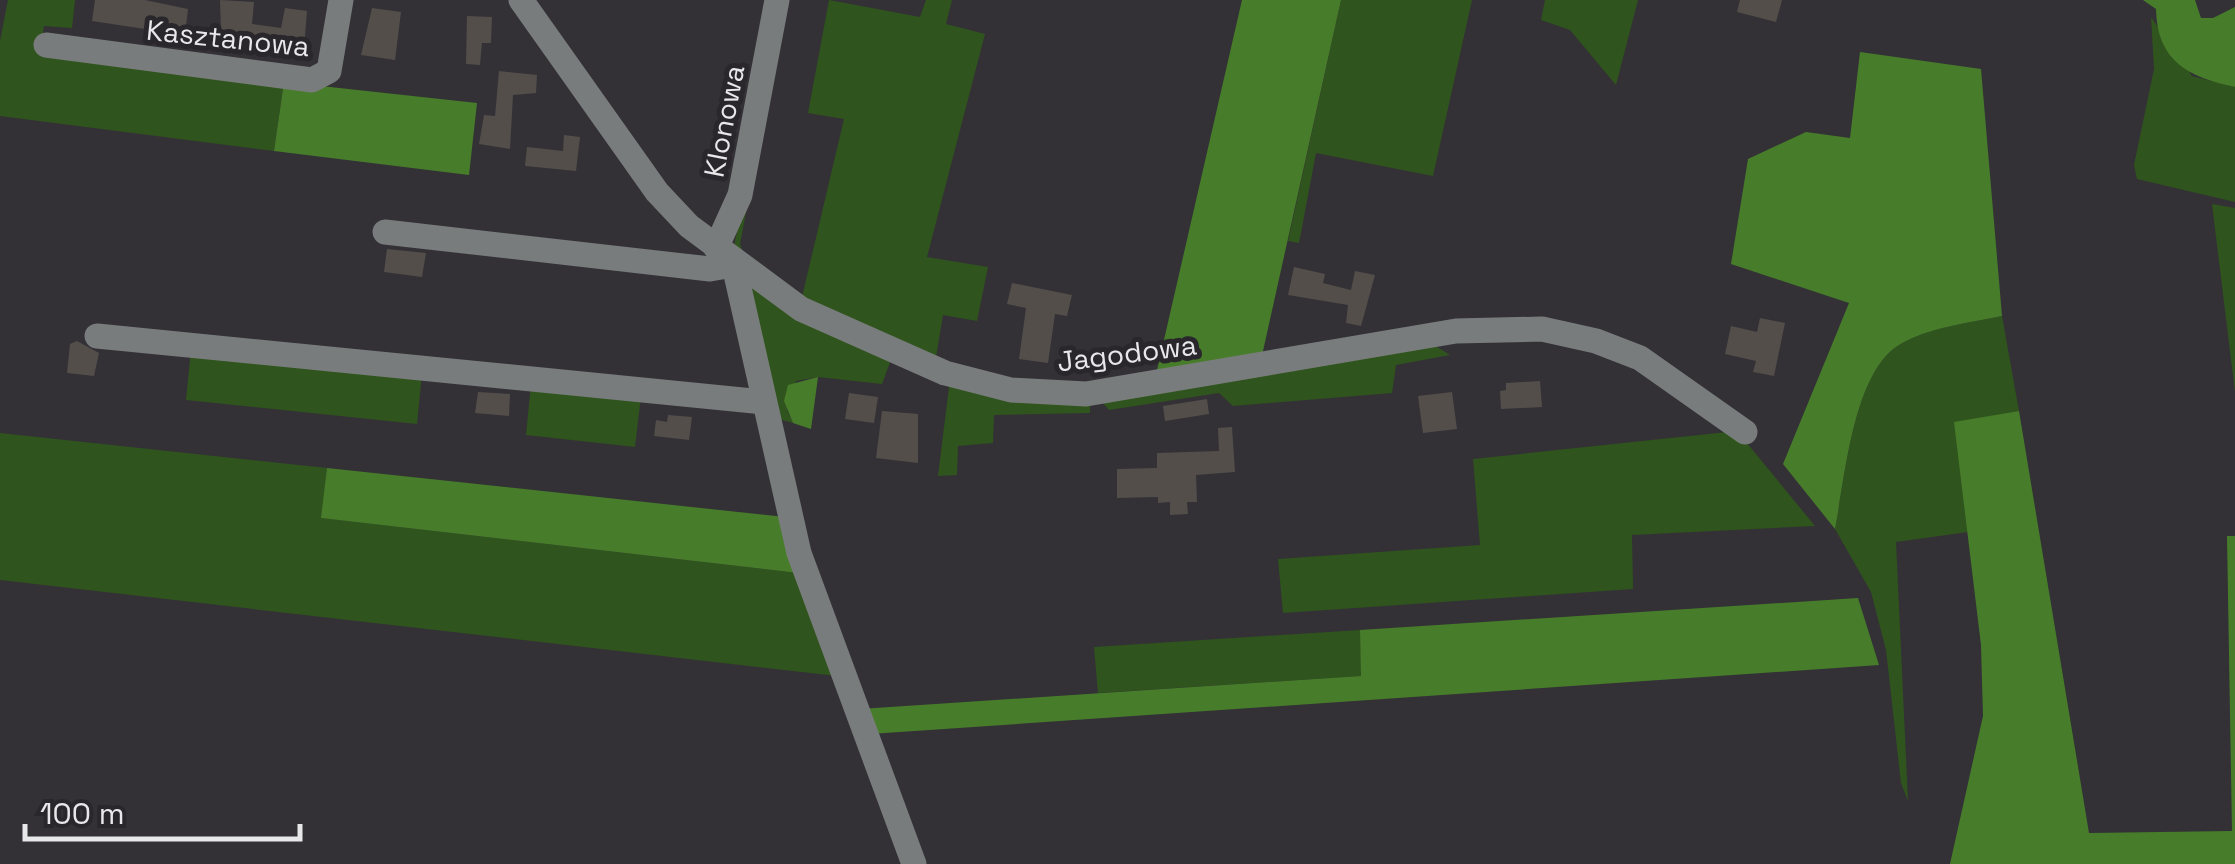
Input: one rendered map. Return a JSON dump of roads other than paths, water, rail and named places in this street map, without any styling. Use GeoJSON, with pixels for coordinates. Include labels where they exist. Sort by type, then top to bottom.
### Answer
{"type":"FeatureCollection","features":[{"type":"Feature","properties":{"kind":"street","name":"Kasztanowa"},"geometry":{"type":"LineString","coordinates":[[46,45],[317,79],[330,66],[341,0]]}},
{"type":"Feature","properties":{"kind":"street","name":"Jagodowa"},"geometry":{"type":"LineString","coordinates":[[521,0],[657,192],[727,258],[824,321],[934,368],[1011,390],[1086,394],[1443,333],[1542,329],[1585,337],[1640,358],[1745,432]]}},
{"type":"Feature","properties":{"kind":"street","name":"Klonowa"},"geometry":{"type":"LineString","coordinates":[[727,258],[777,0]]}},
{"type":"Feature","properties":{"kind":"street"},"geometry":{"type":"LineString","coordinates":[[385,232],[710,268],[727,258],[800,553],[914,864]]}},
{"type":"Feature","properties":{"kind":"street"},"geometry":{"type":"LineString","coordinates":[[97,336],[764,402]]}}]}
